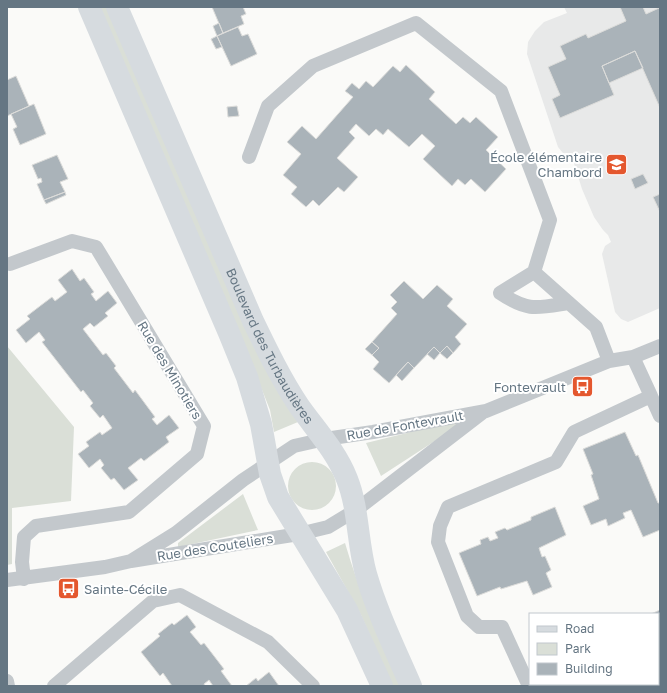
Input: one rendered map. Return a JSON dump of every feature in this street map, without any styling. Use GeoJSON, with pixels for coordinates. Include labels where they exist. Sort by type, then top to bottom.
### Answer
{"type":"FeatureCollection","features":[{"type":"Feature","properties":{"kind":"main road","name":"Boulevard des Turbaudières"},"geometry":{"type":"LineString","coordinates":[[89,7],[230,333],[247,377],[261,424],[268,463],[278,497],[299,534],[347,610],[382,686]]}},
{"type":"Feature","properties":{"kind":"main road","name":"Boulevard des Turbaudières"},"geometry":{"type":"LineString","coordinates":[[117,7],[253,321],[274,365],[341,466],[351,491],[356,510],[360,550],[366,574],[386,629],[411,686]]}},
{"type":"Feature","properties":{"kind":"street"},"geometry":{"type":"LineString","coordinates":[[249,157],[268,106],[313,66],[416,23],[501,91],[550,220],[534,272],[500,293],[517,304],[538,308],[569,303]]}},
{"type":"Feature","properties":{"kind":"street","name":"Rue des Minotiers"},"geometry":{"type":"LineString","coordinates":[[10,264],[72,241],[96,247],[204,426],[197,454],[130,512],[36,526],[24,537],[22,562],[24,579]]}},
{"type":"Feature","properties":{"kind":"street"},"geometry":{"type":"LineString","coordinates":[[534,272],[596,327],[609,361]]}},
{"type":"Feature","properties":{"kind":"street","name":"Rue de Fontevrault"},"geometry":{"type":"LineString","coordinates":[[324,439],[373,432],[486,411],[609,361],[632,357],[660,346]]}},
{"type":"Feature","properties":{"kind":"street"},"geometry":{"type":"LineString","coordinates":[[632,357],[660,416]]}},
{"type":"Feature","properties":{"kind":"street"},"geometry":{"type":"LineString","coordinates":[[529,684],[502,627],[479,627],[467,616],[438,542],[440,526],[448,507],[556,462],[574,432],[651,396]]}},
{"type":"Feature","properties":{"kind":"street","name":"Rue de Fontevrault"},"geometry":{"type":"LineString","coordinates":[[356,510],[486,411]]}},
{"type":"Feature","properties":{"kind":"street"},"geometry":{"type":"LineString","coordinates":[[268,463],[294,446],[324,439]]}},
{"type":"Feature","properties":{"kind":"street","name":"Rue des Couteliers"},"geometry":{"type":"LineString","coordinates":[[131,561],[176,533],[268,463]]}},
{"type":"Feature","properties":{"kind":"street"},"geometry":{"type":"LineString","coordinates":[[299,534],[328,527],[356,510]]}},
{"type":"Feature","properties":{"kind":"street","name":"Rue des Couteliers"},"geometry":{"type":"LineString","coordinates":[[7,580],[24,579],[105,567],[131,561],[299,534]]}},
{"type":"Feature","properties":{"kind":"street"},"geometry":{"type":"LineString","coordinates":[[55,686],[153,601],[180,595],[268,642],[314,686]]}},
{"type":"Feature","properties":{"kind":"street"},"geometry":{"type":"LineString","coordinates":[[7,681],[8,686]]}},
{"type":"Feature","properties":{"kind":"shaded area","name":"École élémentaire Chambord"},"geometry":{"type":"Polygon","coordinates":[[[564,7],[660,7],[660,308],[628,322],[621,319],[615,312],[602,254],[605,246],[611,242],[608,235],[594,217],[582,189],[571,154],[563,153],[558,147],[527,54],[528,42],[535,31],[544,22],[567,13],[564,7]]]}},
{"type":"Feature","properties":{"kind":"green space"},"geometry":{"type":"Polygon","coordinates":[[[98,7],[108,7],[298,422],[274,432],[270,410],[245,347],[98,7]]]}},
{"type":"Feature","properties":{"kind":"green space"},"geometry":{"type":"Polygon","coordinates":[[[7,346],[74,427],[71,501],[12,508],[12,564],[7,565],[7,346]]]}},
{"type":"Feature","properties":{"kind":"green space"},"geometry":{"type":"Polygon","coordinates":[[[456,421],[458,426],[381,476],[366,443],[456,421]]]}},
{"type":"Feature","properties":{"kind":"green space"},"geometry":{"type":"Polygon","coordinates":[[[307,462],[317,462],[326,466],[332,472],[335,477],[335,495],[326,506],[317,510],[307,510],[298,506],[292,500],[288,491],[288,481],[292,472],[298,466],[307,462]]]}},
{"type":"Feature","properties":{"kind":"green space"},"geometry":{"type":"Polygon","coordinates":[[[243,494],[258,530],[178,547],[178,543],[243,494]]]}},
{"type":"Feature","properties":{"kind":"green space"},"geometry":{"type":"Polygon","coordinates":[[[345,543],[378,633],[402,686],[392,686],[361,615],[326,552],[345,543]]]}},
{"type":"Feature","properties":{"kind":"building"},"geometry":{"type":"Polygon","coordinates":[[[212,7],[243,7],[246,14],[241,16],[244,24],[223,33],[212,7]]]}},
{"type":"Feature","properties":{"kind":"building"},"geometry":{"type":"Polygon","coordinates":[[[620,7],[643,7],[646,14],[659,8],[660,10],[660,108],[635,51],[602,66],[614,95],[560,118],[552,99],[560,95],[548,67],[566,59],[560,46],[586,34],[588,38],[626,21],[620,7]]]}},
{"type":"Feature","properties":{"kind":"building"},"geometry":{"type":"Polygon","coordinates":[[[219,23],[223,33],[217,36],[213,26],[219,23]]]}},
{"type":"Feature","properties":{"kind":"building"},"geometry":{"type":"Polygon","coordinates":[[[238,27],[242,36],[248,34],[257,54],[231,66],[217,36],[238,27]]]}},
{"type":"Feature","properties":{"kind":"building"},"geometry":{"type":"Polygon","coordinates":[[[217,36],[222,47],[216,49],[211,39],[217,36]]]}},
{"type":"Feature","properties":{"kind":"building"},"geometry":{"type":"Polygon","coordinates":[[[635,51],[643,68],[609,83],[602,66],[635,51]]]}},
{"type":"Feature","properties":{"kind":"building"},"geometry":{"type":"Polygon","coordinates":[[[406,65],[435,92],[429,99],[456,124],[463,117],[470,123],[476,117],[498,137],[486,150],[506,169],[485,192],[471,179],[465,185],[458,179],[452,186],[423,159],[435,146],[422,134],[409,147],[388,129],[383,135],[376,129],[369,136],[356,124],[349,132],[355,138],[337,158],[358,177],[344,192],[338,187],[319,206],[313,200],[306,207],[291,194],[297,187],[283,175],[301,154],[287,142],[302,126],[316,139],[353,97],[345,91],[352,83],[359,89],[366,81],[373,87],[393,66],[400,72],[406,65]]]}},
{"type":"Feature","properties":{"kind":"building"},"geometry":{"type":"Polygon","coordinates":[[[16,76],[29,106],[7,116],[7,80],[16,76]]]}},
{"type":"Feature","properties":{"kind":"building"},"geometry":{"type":"Polygon","coordinates":[[[34,104],[46,134],[20,145],[13,129],[17,127],[11,114],[34,104]]]}},
{"type":"Feature","properties":{"kind":"building"},"geometry":{"type":"Polygon","coordinates":[[[237,106],[239,116],[228,117],[227,107],[237,106]]]}},
{"type":"Feature","properties":{"kind":"building"},"geometry":{"type":"Polygon","coordinates":[[[57,155],[68,179],[60,182],[65,192],[44,200],[37,184],[42,182],[41,178],[38,179],[32,165],[57,155]]]}},
{"type":"Feature","properties":{"kind":"building"},"geometry":{"type":"Polygon","coordinates":[[[643,174],[648,183],[635,189],[631,179],[643,174]]]}},
{"type":"Feature","properties":{"kind":"building"},"geometry":{"type":"Polygon","coordinates":[[[65,192],[66,195],[46,204],[44,200],[65,192]]]}},
{"type":"Feature","properties":{"kind":"building"},"geometry":{"type":"Polygon","coordinates":[[[660,194],[660,212],[653,197],[660,194]]]}},
{"type":"Feature","properties":{"kind":"building"},"geometry":{"type":"Polygon","coordinates":[[[72,269],[80,281],[84,278],[94,292],[91,294],[96,301],[108,291],[117,303],[105,313],[108,316],[94,327],[90,323],[83,329],[103,355],[106,353],[116,366],[114,368],[133,393],[135,390],[155,417],[152,419],[157,425],[169,415],[179,428],[166,437],[169,442],[144,461],[141,458],[128,468],[138,480],[124,490],[114,478],[111,480],[101,468],[104,465],[100,459],[89,468],[78,454],[89,446],[86,442],[100,432],[102,435],[112,428],[103,415],[100,418],[90,406],[93,403],[83,390],[81,392],[42,342],[45,340],[39,332],[26,343],[16,330],[30,319],[27,316],[52,297],[55,301],[67,292],[58,280],[72,269]]]}},
{"type":"Feature","properties":{"kind":"building"},"geometry":{"type":"Polygon","coordinates":[[[404,281],[423,299],[437,285],[453,299],[447,306],[467,324],[455,337],[461,344],[453,353],[447,346],[440,353],[434,347],[414,368],[408,362],[389,383],[373,369],[379,362],[372,355],[379,348],[372,342],[397,314],[391,308],[397,302],[390,295],[404,281]]]}},
{"type":"Feature","properties":{"kind":"building"},"geometry":{"type":"Polygon","coordinates":[[[372,342],[379,348],[372,355],[365,349],[372,342]]]}},
{"type":"Feature","properties":{"kind":"building"},"geometry":{"type":"Polygon","coordinates":[[[447,346],[453,353],[447,359],[440,353],[447,346]]]}},
{"type":"Feature","properties":{"kind":"building"},"geometry":{"type":"Polygon","coordinates":[[[434,347],[440,353],[434,360],[427,354],[434,347]]]}},
{"type":"Feature","properties":{"kind":"building"},"geometry":{"type":"Polygon","coordinates":[[[408,362],[414,368],[402,381],[396,375],[408,362]]]}},
{"type":"Feature","properties":{"kind":"building"},"geometry":{"type":"Polygon","coordinates":[[[625,432],[636,456],[638,455],[658,503],[660,503],[660,530],[643,537],[631,510],[623,513],[625,518],[608,526],[606,519],[591,525],[583,506],[599,499],[591,475],[593,474],[583,449],[625,432]]]}},
{"type":"Feature","properties":{"kind":"building"},"geometry":{"type":"Polygon","coordinates":[[[555,507],[566,535],[539,548],[542,557],[545,556],[551,570],[546,573],[552,587],[533,595],[527,581],[501,589],[500,587],[477,596],[459,553],[481,544],[480,540],[488,537],[490,541],[498,538],[495,532],[505,528],[507,530],[531,520],[531,517],[555,507]]]}},
{"type":"Feature","properties":{"kind":"building"},"geometry":{"type":"Polygon","coordinates":[[[660,610],[659,648],[659,613],[653,613],[660,610]]]}},
{"type":"Feature","properties":{"kind":"building"},"geometry":{"type":"Polygon","coordinates":[[[187,615],[196,627],[190,632],[201,645],[204,643],[224,669],[221,671],[232,686],[213,686],[209,680],[204,684],[205,686],[172,686],[163,673],[160,676],[141,652],[160,636],[158,634],[172,623],[174,625],[187,615]]]}},
{"type":"Feature","properties":{"kind":"building"},"geometry":{"type":"Polygon","coordinates":[[[269,672],[279,686],[246,686],[256,678],[258,681],[269,672]]]}},
{"type":"Feature","properties":{"kind":"building"},"geometry":{"type":"Polygon","coordinates":[[[562,685],[618,686],[563,686],[562,685]]]}},
{"type":"Feature","properties":{"kind":"place","name":"École élémentaire Chambord"},"geometry":{"type":"Point","coordinates":[617,164]}},
{"type":"Feature","properties":{"kind":"place","name":"Fontevrault"},"geometry":{"type":"Point","coordinates":[582,387]}},
{"type":"Feature","properties":{"kind":"place","name":"Sainte-Cécile"},"geometry":{"type":"Point","coordinates":[68,589]}}]}
